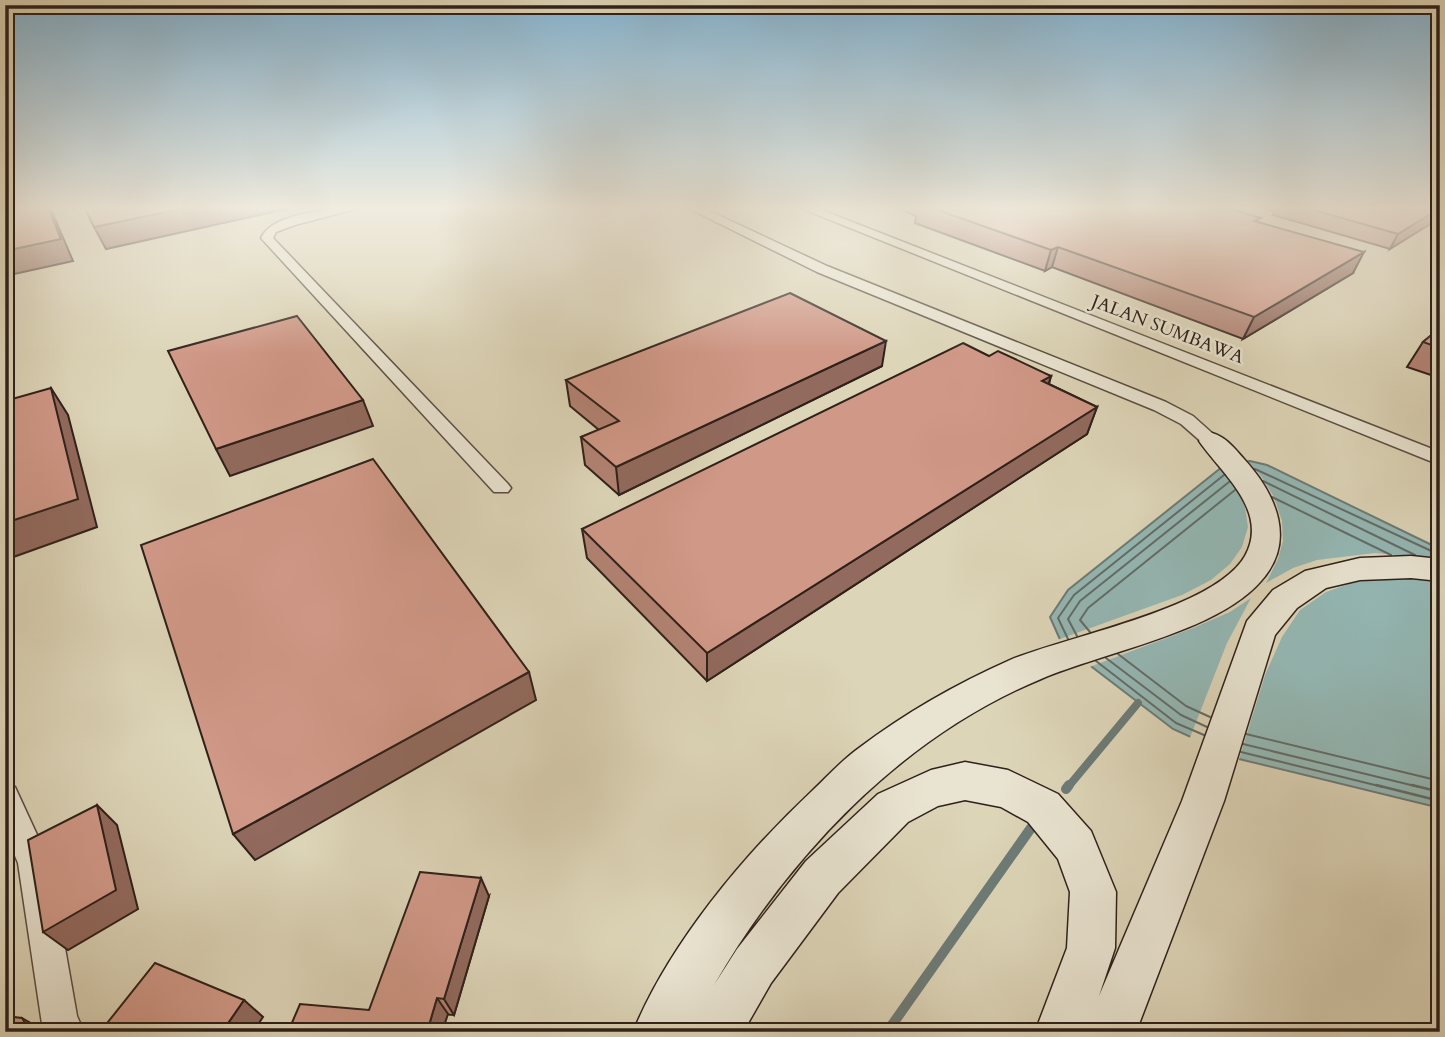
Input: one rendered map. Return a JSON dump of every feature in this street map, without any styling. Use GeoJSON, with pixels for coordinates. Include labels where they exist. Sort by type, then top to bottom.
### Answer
{"type":"FeatureCollection","features":[{"type":"Feature","properties":{"kind":"main road"},"geometry":{"type":"LineString","coordinates":[[659,1032],[719,932],[785,845],[877,757],[948,711],[1025,670],[1188,611],[1227,593],[1251,573],[1264,552],[1267,528],[1260,502],[1243,472],[1212,441]]}},
{"type":"Feature","properties":{"kind":"main road"},"geometry":{"type":"LineString","coordinates":[[1111,1032],[1203,801],[1259,631],[1285,599],[1316,579],[1360,569],[1411,567],[1440,570]]}},
{"type":"Feature","properties":{"kind":"main road"},"geometry":{"type":"LineString","coordinates":[[715,1032],[754,966],[822,877],[893,808],[931,789],[965,781],[1008,789],[1044,808],[1075,845],[1093,892],[1091,948],[1061,1032]]}},
{"type":"Feature","properties":{"kind":"street"},"geometry":{"type":"LineString","coordinates":[[283,255],[501,488]]}},
{"type":"Feature","properties":{"kind":"street"},"geometry":{"type":"LineString","coordinates":[[793,255],[1160,406],[1187,420],[1212,441]]}},
{"type":"Feature","properties":{"kind":"street","name":"JALAN SUMBAWA"},"geometry":{"type":"LineString","coordinates":[[926,255],[1440,458]]}},
{"type":"Feature","properties":{"kind":"street"},"geometry":{"type":"LineString","coordinates":[[5,797],[34,863],[60,1024],[66,1032]]}},
{"type":"Feature","properties":{"kind":"water"},"geometry":{"type":"Polygon","coordinates":[[[1250,461],[1267,465],[1440,549],[1440,808],[1239,759],[1173,729],[1062,644],[1050,617],[1068,590],[1227,463],[1250,461]]]}},
{"type":"Feature","properties":{"kind":"pier"},"geometry":{"type":"Polygon","coordinates":[[[1245,458],[1274,497],[1282,521],[1283,541],[1278,559],[1266,583],[1293,568],[1317,560],[1375,553],[1440,559],[1440,581],[1393,578],[1354,582],[1326,592],[1300,610],[1282,637],[1265,675],[1238,763],[1189,740],[1227,643],[1251,598],[1230,612],[1193,628],[1087,668],[1060,647],[1057,640],[1182,595],[1211,580],[1230,564],[1242,547],[1248,527],[1244,501],[1226,460],[1245,458]]]}},
{"type":"Feature","properties":{"kind":"building"},"geometry":{"type":"Polygon","coordinates":[[[1082,255],[1358,255],[1254,317],[1082,255]]]}},
{"type":"Feature","properties":{"kind":"building"},"geometry":{"type":"Polygon","coordinates":[[[790,293],[886,341],[616,467],[581,437],[619,421],[566,380],[790,293]]]}},
{"type":"Feature","properties":{"kind":"building"},"geometry":{"type":"Polygon","coordinates":[[[297,316],[363,400],[216,449],[168,351],[297,316]]]}},
{"type":"Feature","properties":{"kind":"building"},"geometry":{"type":"Polygon","coordinates":[[[1440,328],[1440,348],[1423,342],[1440,328]]]}},
{"type":"Feature","properties":{"kind":"building"},"geometry":{"type":"Polygon","coordinates":[[[963,343],[989,356],[998,351],[1051,376],[1042,381],[1097,407],[707,653],[582,529],[963,343]]]}},
{"type":"Feature","properties":{"kind":"building"},"geometry":{"type":"Polygon","coordinates":[[[51,388],[78,499],[5,523],[5,401],[51,388]]]}},
{"type":"Feature","properties":{"kind":"building"},"geometry":{"type":"Polygon","coordinates":[[[373,459],[529,672],[233,834],[141,545],[373,459]]]}},
{"type":"Feature","properties":{"kind":"building"},"geometry":{"type":"Polygon","coordinates":[[[97,805],[116,890],[43,932],[28,840],[97,805]]]}},
{"type":"Feature","properties":{"kind":"building"},"geometry":{"type":"Polygon","coordinates":[[[420,872],[481,878],[444,999],[437,998],[427,1032],[288,1032],[300,1004],[369,1010],[420,872]]]}},
{"type":"Feature","properties":{"kind":"building"},"geometry":{"type":"Polygon","coordinates":[[[155,963],[244,1000],[222,1032],[100,1032],[155,963]]]}},
{"type":"Feature","properties":{"kind":"building"},"geometry":{"type":"Polygon","coordinates":[[[5,1016],[22,1018],[25,1023],[19,1032],[5,1032],[5,1016]]]}},
{"type":"Feature","properties":{"kind":"waterway"},"geometry":{"type":"LineString","coordinates":[[1068,787],[1138,703]]}},
{"type":"Feature","properties":{"kind":"waterway"},"geometry":{"type":"LineString","coordinates":[[1066,789],[1069,785]]}},
{"type":"Feature","properties":{"kind":"waterway"},"geometry":{"type":"LineString","coordinates":[[887,1032],[1031,828]]}}]}
